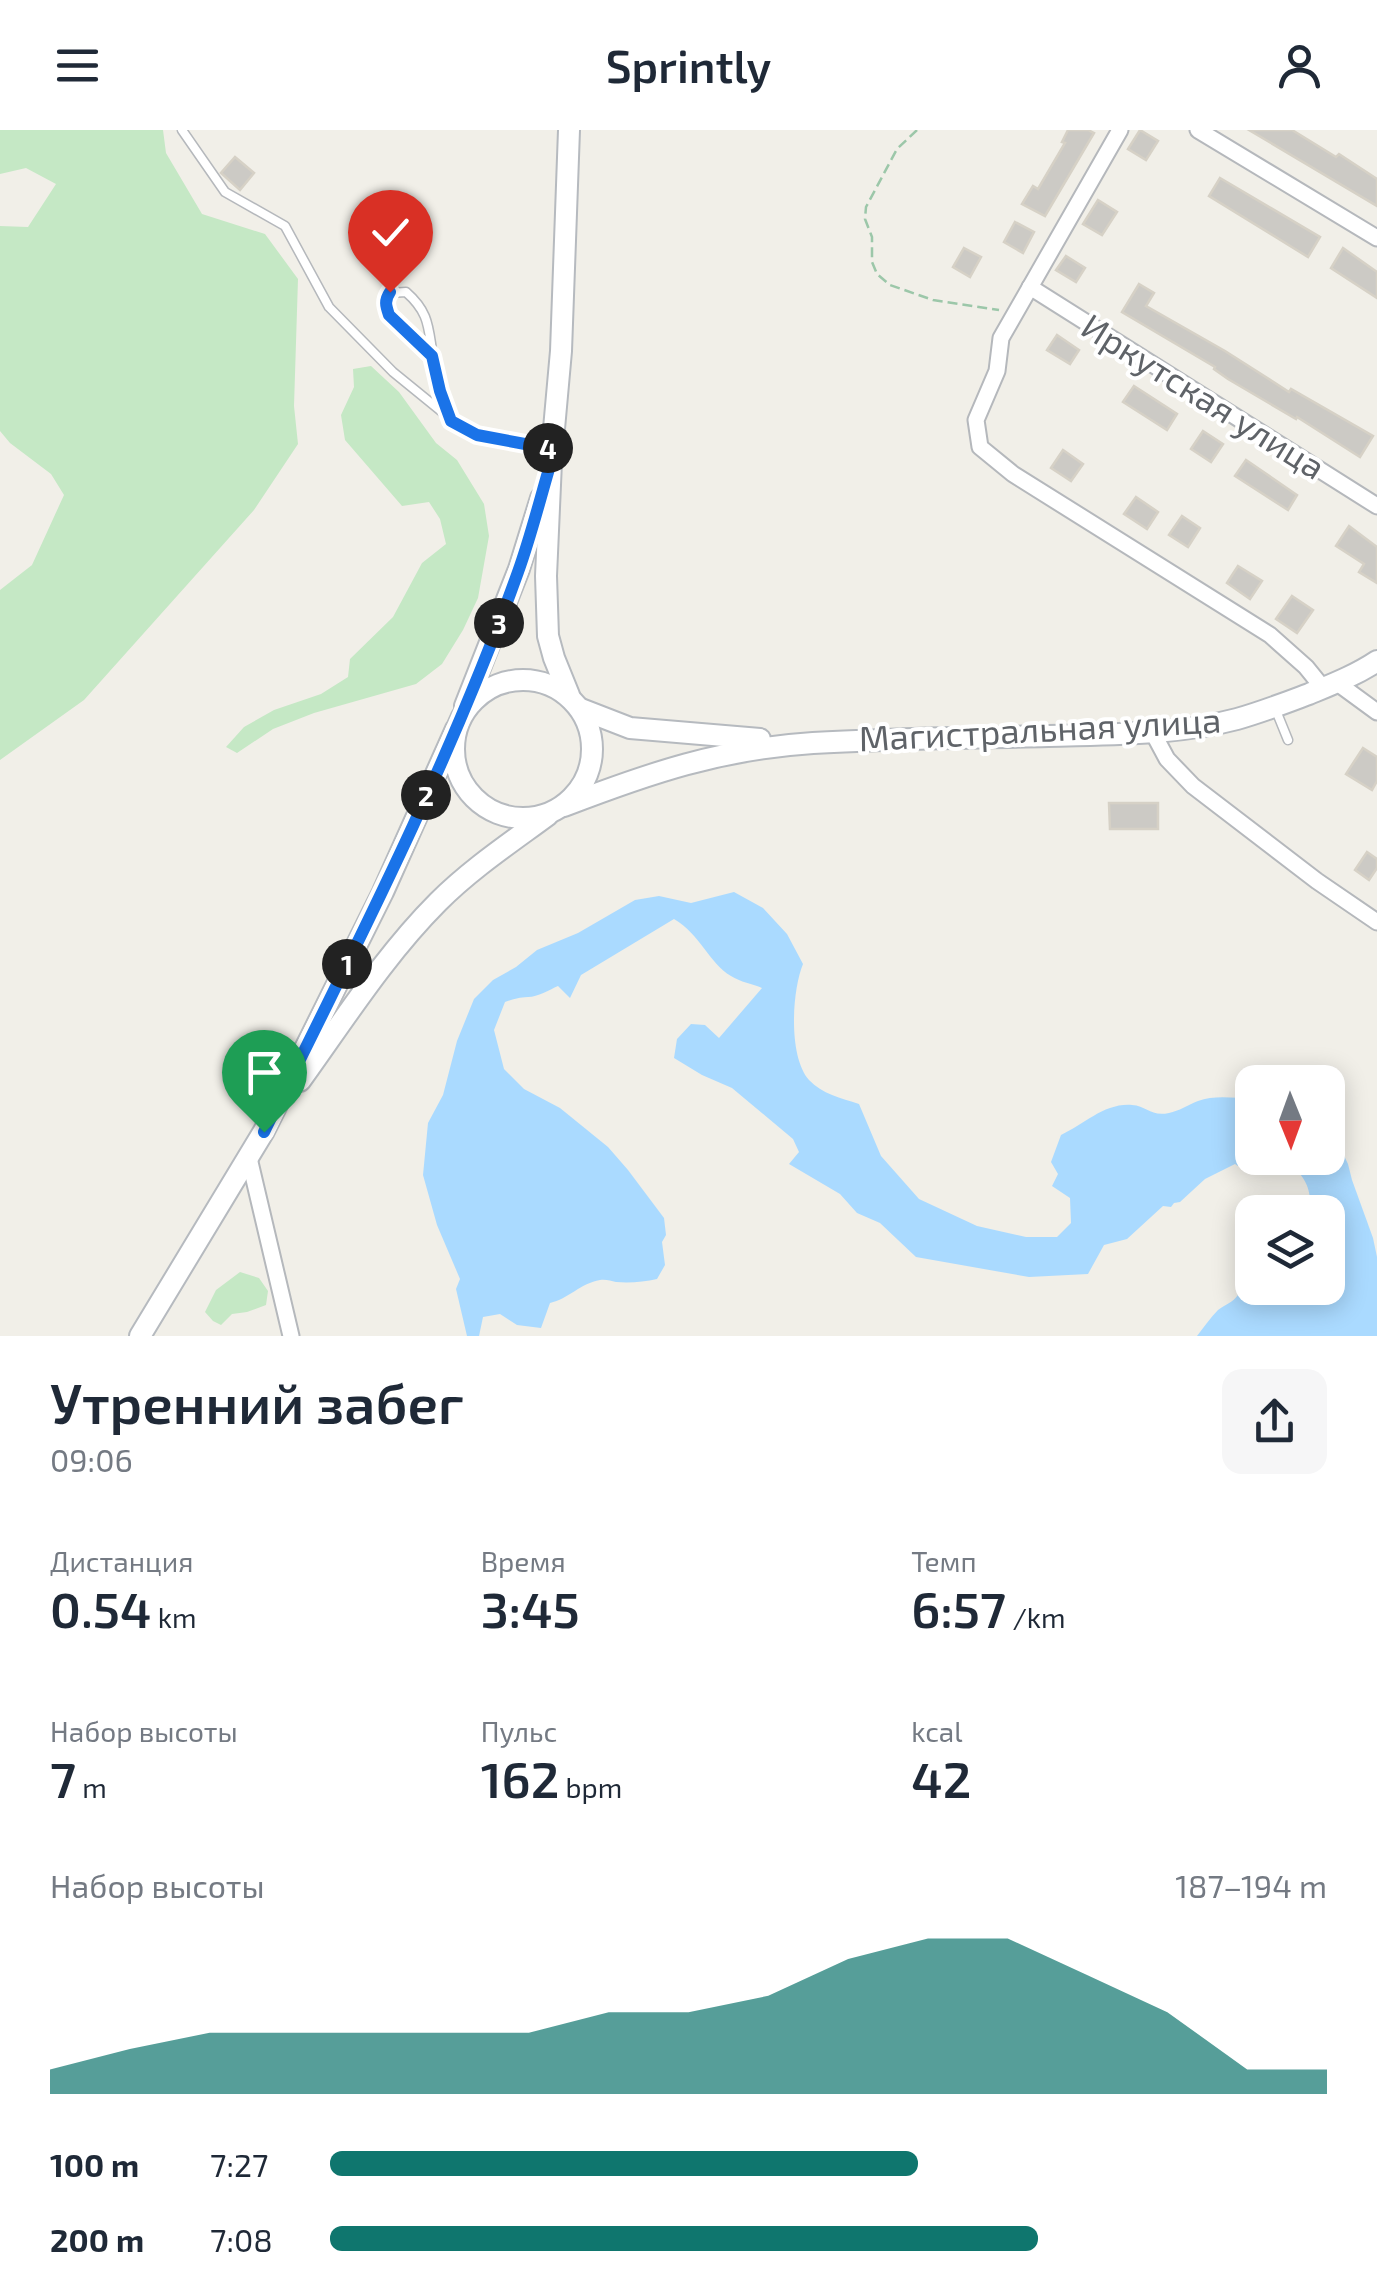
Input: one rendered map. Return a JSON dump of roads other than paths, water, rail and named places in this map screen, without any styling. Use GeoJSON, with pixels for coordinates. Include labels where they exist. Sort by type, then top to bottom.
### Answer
{"type":"FeatureCollection","features":[{"type":"Feature","properties":{"kind":"main road"},"geometry":{"type":"LineString","coordinates":[[264,1132],[402,941],[439,901],[486,860],[579,790],[590,758],[591,741],[554,658],[546,612],[569,130]]}},
{"type":"Feature","properties":{"kind":"main road"},"geometry":{"type":"LineString","coordinates":[[140,1336],[264,1132],[383,892],[459,722],[519,569],[552,456]]}},
{"type":"Feature","properties":{"kind":"main road","name":"Магистральная улица"},"geometry":{"type":"LineString","coordinates":[[556,810],[646,775],[742,750],[812,743],[1192,728],[1275,708],[1360,672],[1377,660]]}},
{"type":"Feature","properties":{"kind":"main road"},"geometry":{"type":"LineString","coordinates":[[556,810],[527,818],[490,810],[464,786],[454,750],[459,722],[478,697],[494,687],[532,682],[551,686],[575,702]]}},
{"type":"Feature","properties":{"kind":"main road","name":"Магистральная улица"},"geometry":{"type":"LineString","coordinates":[[575,702],[630,728],[812,743]]}},
{"type":"Feature","properties":{"kind":"street"},"geometry":{"type":"LineString","coordinates":[[1120,130],[1001,338],[998,371],[976,420],[980,448],[1013,474],[1270,635],[1330,685],[1377,712]]}},
{"type":"Feature","properties":{"kind":"street"},"geometry":{"type":"LineString","coordinates":[[1198,130],[1377,238]]}},
{"type":"Feature","properties":{"kind":"street","name":"Иркутская улица"},"geometry":{"type":"LineString","coordinates":[[1030,288],[1377,506]]}},
{"type":"Feature","properties":{"kind":"street"},"geometry":{"type":"LineString","coordinates":[[1152,731],[1167,759],[1193,786],[1377,922]]}},
{"type":"Feature","properties":{"kind":"street"},"geometry":{"type":"LineString","coordinates":[[249,1158],[291,1336]]}},
{"type":"Feature","properties":{"kind":"lane"},"geometry":{"type":"LineString","coordinates":[[182,130],[225,192],[285,226],[330,307],[392,372],[451,421],[477,435],[552,456]]}},
{"type":"Feature","properties":{"kind":"lane"},"geometry":{"type":"LineString","coordinates":[[432,356],[389,315],[386,298],[390,292],[406,292],[426,315],[440,391],[451,421]]}},
{"type":"Feature","properties":{"kind":"lane"},"geometry":{"type":"LineString","coordinates":[[1275,708],[1288,740]]}},
{"type":"Feature","properties":{"kind":"water"},"geometry":{"type":"Polygon","coordinates":[[[734,892],[763,908],[787,934],[803,964],[794,1023],[802,1069],[820,1089],[859,1104],[881,1156],[919,1199],[977,1226],[1026,1237],[1057,1237],[1071,1223],[1070,1198],[1052,1186],[1058,1174],[1051,1162],[1061,1135],[1122,1105],[1163,1114],[1211,1098],[1235,1098],[1235,1164],[1205,1179],[1180,1202],[1163,1206],[1127,1239],[1104,1245],[1088,1274],[1029,1277],[916,1257],[880,1223],[857,1213],[840,1194],[789,1164],[799,1152],[793,1139],[732,1088],[674,1058],[677,1039],[691,1024],[705,1025],[719,1038],[762,988],[723,970],[691,932],[674,919],[581,975],[570,998],[558,986],[536,996],[505,1002],[494,1030],[504,1069],[524,1089],[560,1108],[608,1147],[664,1218],[665,1265],[657,1279],[587,1284],[550,1303],[541,1328],[517,1325],[500,1314],[483,1317],[479,1336],[467,1336],[456,1289],[460,1279],[437,1225],[423,1175],[428,1123],[443,1095],[457,1041],[474,999],[493,980],[537,950],[578,933],[635,900],[659,896],[691,903],[734,892]]]}},
{"type":"Feature","properties":{"kind":"water"},"geometry":{"type":"Polygon","coordinates":[[[1345,1158],[1348,1164],[1377,1257],[1377,1336],[1197,1336],[1218,1310],[1235,1298],[1235,1305],[1345,1305],[1345,1195],[1309,1195],[1301,1175],[1345,1175],[1345,1158]]]}}]}
